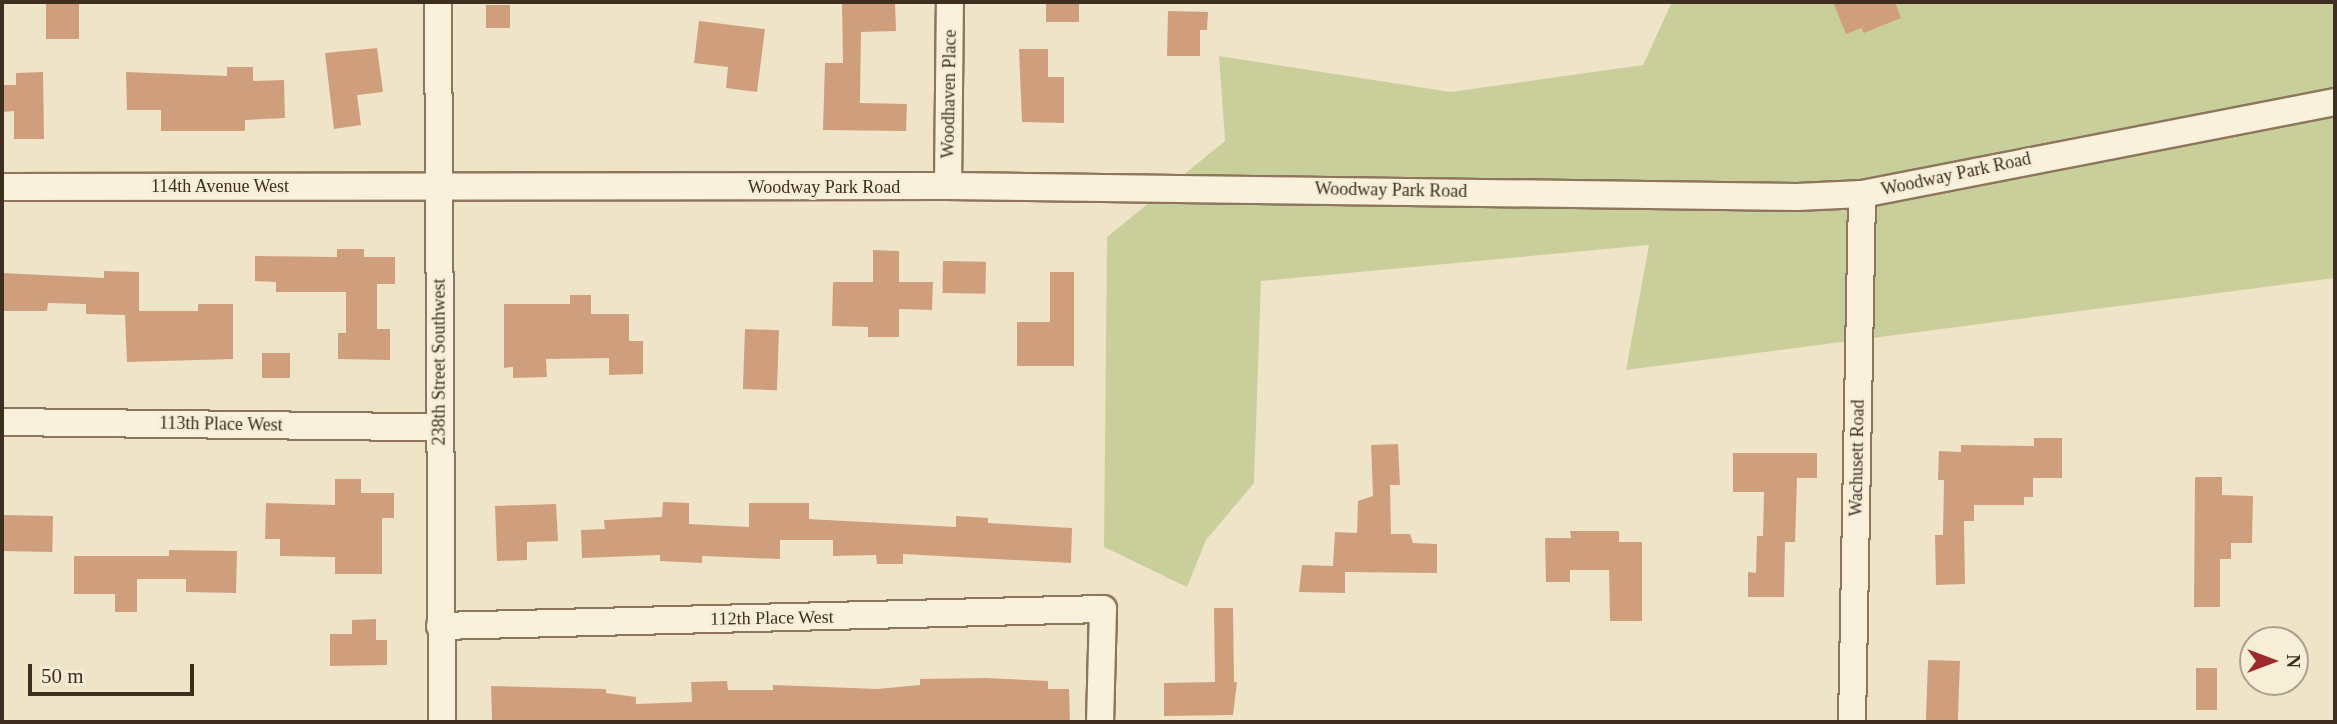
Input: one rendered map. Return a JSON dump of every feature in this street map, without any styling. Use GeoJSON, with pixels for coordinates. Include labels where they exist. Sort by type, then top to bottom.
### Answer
{"type":"FeatureCollection","features":[{"type":"Feature","properties":{"kind":"street","name":"238th Street Southwest"},"geometry":{"type":"LineString","coordinates":[[438,2],[442,722]]}},
{"type":"Feature","properties":{"kind":"street","name":"Woodhaven Place"},"geometry":{"type":"LineString","coordinates":[[948,186],[950,2]]}},
{"type":"Feature","properties":{"kind":"street","name":"Woodway Park Road"},"geometry":{"type":"LineString","coordinates":[[439,186],[948,186],[1797,197],[1862,194],[2335,102]]}},
{"type":"Feature","properties":{"kind":"street","name":"114th Avenue West"},"geometry":{"type":"LineString","coordinates":[[2,187],[439,186]]}},
{"type":"Feature","properties":{"kind":"street","name":"Wachusett Road"},"geometry":{"type":"LineString","coordinates":[[1852,722],[1862,194]]}},
{"type":"Feature","properties":{"kind":"street","name":"113th Place West"},"geometry":{"type":"LineString","coordinates":[[2,422],[440,426]]}},
{"type":"Feature","properties":{"kind":"street","name":"112th Place West"},"geometry":{"type":"LineString","coordinates":[[440,626],[1103,609],[1100,722]]}},
{"type":"Feature","properties":{"kind":"green space"},"geometry":{"type":"Polygon","coordinates":[[[1672,2],[2335,2],[2335,278],[1626,370],[1649,245],[1261,281],[1254,483],[1206,540],[1187,587],[1104,547],[1107,237],[1225,141],[1219,56],[1451,92],[1643,65],[1672,2]]]}},
{"type":"Feature","properties":{"kind":"building"},"geometry":{"type":"Polygon","coordinates":[[[46,2],[79,2],[79,39],[46,39],[46,2]]]}},
{"type":"Feature","properties":{"kind":"building"},"geometry":{"type":"Polygon","coordinates":[[[842,2],[895,2],[896,31],[861,32],[860,103],[907,104],[906,131],[823,130],[825,63],[843,63],[842,2]]]}},
{"type":"Feature","properties":{"kind":"building"},"geometry":{"type":"Polygon","coordinates":[[[1046,2],[1079,2],[1079,22],[1046,22],[1046,2]]]}},
{"type":"Feature","properties":{"kind":"building"},"geometry":{"type":"Polygon","coordinates":[[[1833,2],[1895,2],[1901,18],[1864,33],[1861,28],[1846,34],[1833,2]]]}},
{"type":"Feature","properties":{"kind":"building"},"geometry":{"type":"Polygon","coordinates":[[[486,5],[510,5],[510,28],[486,28],[486,5]]]}},
{"type":"Feature","properties":{"kind":"building"},"geometry":{"type":"Polygon","coordinates":[[[1168,11],[1208,12],[1207,30],[1200,30],[1200,56],[1167,56],[1168,11]]]}},
{"type":"Feature","properties":{"kind":"building"},"geometry":{"type":"Polygon","coordinates":[[[699,21],[765,29],[757,92],[726,88],[728,67],[694,63],[699,21]]]}},
{"type":"Feature","properties":{"kind":"building"},"geometry":{"type":"Polygon","coordinates":[[[377,48],[383,92],[357,95],[361,125],[334,129],[325,53],[377,48]]]}},
{"type":"Feature","properties":{"kind":"building"},"geometry":{"type":"Polygon","coordinates":[[[1019,49],[1048,49],[1048,77],[1064,77],[1064,123],[1022,122],[1019,49]]]}},
{"type":"Feature","properties":{"kind":"building"},"geometry":{"type":"Polygon","coordinates":[[[227,67],[253,67],[253,81],[284,80],[285,118],[245,120],[245,131],[161,131],[161,110],[127,110],[126,72],[227,76],[227,67]]]}},
{"type":"Feature","properties":{"kind":"building"},"geometry":{"type":"Polygon","coordinates":[[[43,72],[44,139],[14,139],[14,111],[2,112],[2,85],[16,85],[16,73],[43,72]]]}},
{"type":"Feature","properties":{"kind":"building"},"geometry":{"type":"Polygon","coordinates":[[[337,249],[364,249],[364,257],[395,257],[395,284],[377,284],[377,329],[390,329],[390,360],[338,359],[338,333],[346,333],[346,292],[276,292],[276,282],[255,281],[255,256],[337,257],[337,249]]]}},
{"type":"Feature","properties":{"kind":"building"},"geometry":{"type":"Polygon","coordinates":[[[873,250],[899,251],[899,282],[933,282],[932,310],[899,309],[899,337],[868,337],[868,327],[832,326],[833,282],[873,282],[873,250]]]}},
{"type":"Feature","properties":{"kind":"building"},"geometry":{"type":"Polygon","coordinates":[[[943,261],[986,262],[985,294],[942,293],[943,261]]]}},
{"type":"Feature","properties":{"kind":"building"},"geometry":{"type":"Polygon","coordinates":[[[104,271],[139,272],[139,311],[198,311],[198,304],[233,304],[233,359],[127,362],[125,315],[86,314],[86,304],[48,303],[47,311],[2,311],[2,273],[104,278],[104,271]]]}},
{"type":"Feature","properties":{"kind":"building"},"geometry":{"type":"Polygon","coordinates":[[[1050,272],[1074,272],[1074,366],[1017,366],[1017,322],[1050,322],[1050,272]]]}},
{"type":"Feature","properties":{"kind":"building"},"geometry":{"type":"Polygon","coordinates":[[[570,295],[591,295],[591,314],[629,314],[629,341],[643,341],[643,374],[609,375],[609,358],[546,359],[547,377],[513,378],[513,367],[504,368],[504,304],[570,304],[570,295]]]}},
{"type":"Feature","properties":{"kind":"building"},"geometry":{"type":"Polygon","coordinates":[[[745,329],[779,330],[777,390],[743,389],[745,329]]]}},
{"type":"Feature","properties":{"kind":"building"},"geometry":{"type":"Polygon","coordinates":[[[262,353],[290,353],[290,378],[262,378],[262,353]]]}},
{"type":"Feature","properties":{"kind":"building"},"geometry":{"type":"Polygon","coordinates":[[[2034,438],[2062,438],[2062,478],[2033,478],[2033,497],[2024,497],[2024,505],[1974,505],[1974,521],[1964,521],[1965,584],[1936,585],[1935,535],[1943,535],[1944,480],[1938,480],[1939,451],[1961,452],[1961,445],[2034,446],[2034,438]]]}},
{"type":"Feature","properties":{"kind":"building"},"geometry":{"type":"Polygon","coordinates":[[[1398,444],[1400,485],[1390,485],[1391,534],[1410,534],[1413,543],[1437,544],[1437,573],[1345,572],[1345,593],[1299,592],[1302,565],[1333,566],[1335,532],[1357,533],[1358,501],[1373,496],[1371,445],[1398,444]]]}},
{"type":"Feature","properties":{"kind":"building"},"geometry":{"type":"Polygon","coordinates":[[[1733,453],[1817,453],[1817,478],[1797,478],[1795,542],[1785,542],[1784,597],[1748,597],[1748,572],[1756,573],[1757,536],[1763,536],[1764,492],[1733,492],[1733,453]]]}},
{"type":"Feature","properties":{"kind":"building"},"geometry":{"type":"Polygon","coordinates":[[[2195,477],[2222,477],[2222,495],[2253,496],[2252,543],[2231,543],[2231,559],[2220,559],[2220,607],[2194,607],[2195,477]]]}},
{"type":"Feature","properties":{"kind":"building"},"geometry":{"type":"Polygon","coordinates":[[[335,479],[361,479],[361,493],[394,493],[394,518],[382,518],[382,574],[335,574],[335,557],[280,556],[280,539],[265,539],[266,503],[335,505],[335,479]]]}},
{"type":"Feature","properties":{"kind":"building"},"geometry":{"type":"Polygon","coordinates":[[[663,502],[689,503],[689,524],[749,527],[749,503],[809,503],[809,519],[956,527],[956,516],[988,518],[988,523],[1072,528],[1071,563],[903,554],[903,564],[877,564],[876,555],[833,556],[833,540],[780,540],[780,559],[702,556],[702,563],[660,561],[660,555],[582,558],[581,530],[605,529],[604,520],[662,517],[663,502]]]}},
{"type":"Feature","properties":{"kind":"building"},"geometry":{"type":"Polygon","coordinates":[[[556,504],[558,541],[527,542],[527,560],[497,561],[495,506],[556,504]]]}},
{"type":"Feature","properties":{"kind":"building"},"geometry":{"type":"Polygon","coordinates":[[[2,515],[53,516],[52,552],[2,551],[2,515]]]}},
{"type":"Feature","properties":{"kind":"building"},"geometry":{"type":"Polygon","coordinates":[[[1570,531],[1619,531],[1619,542],[1642,542],[1642,621],[1610,621],[1609,570],[1570,570],[1570,582],[1546,582],[1545,538],[1571,538],[1570,531]]]}},
{"type":"Feature","properties":{"kind":"building"},"geometry":{"type":"Polygon","coordinates":[[[169,550],[237,551],[236,593],[186,592],[186,579],[137,579],[137,612],[115,612],[115,594],[74,594],[74,556],[169,556],[169,550]]]}},
{"type":"Feature","properties":{"kind":"building"},"geometry":{"type":"Polygon","coordinates":[[[1214,608],[1233,608],[1234,682],[1237,682],[1233,715],[1164,716],[1164,683],[1215,682],[1214,608]]]}},
{"type":"Feature","properties":{"kind":"building"},"geometry":{"type":"Polygon","coordinates":[[[376,619],[376,640],[387,640],[387,665],[330,666],[330,634],[352,634],[352,620],[376,619]]]}},
{"type":"Feature","properties":{"kind":"building"},"geometry":{"type":"Polygon","coordinates":[[[1928,660],[1960,661],[1958,722],[1926,722],[1928,660]]]}},
{"type":"Feature","properties":{"kind":"building"},"geometry":{"type":"Polygon","coordinates":[[[2196,668],[2217,668],[2217,710],[2196,710],[2196,668]]]}},
{"type":"Feature","properties":{"kind":"building"},"geometry":{"type":"Polygon","coordinates":[[[920,679],[1048,681],[1048,689],[1069,689],[1070,722],[492,722],[491,686],[606,689],[606,693],[636,697],[636,704],[692,702],[691,682],[727,681],[728,690],[773,690],[773,685],[877,689],[920,685],[920,679]]]}}]}
